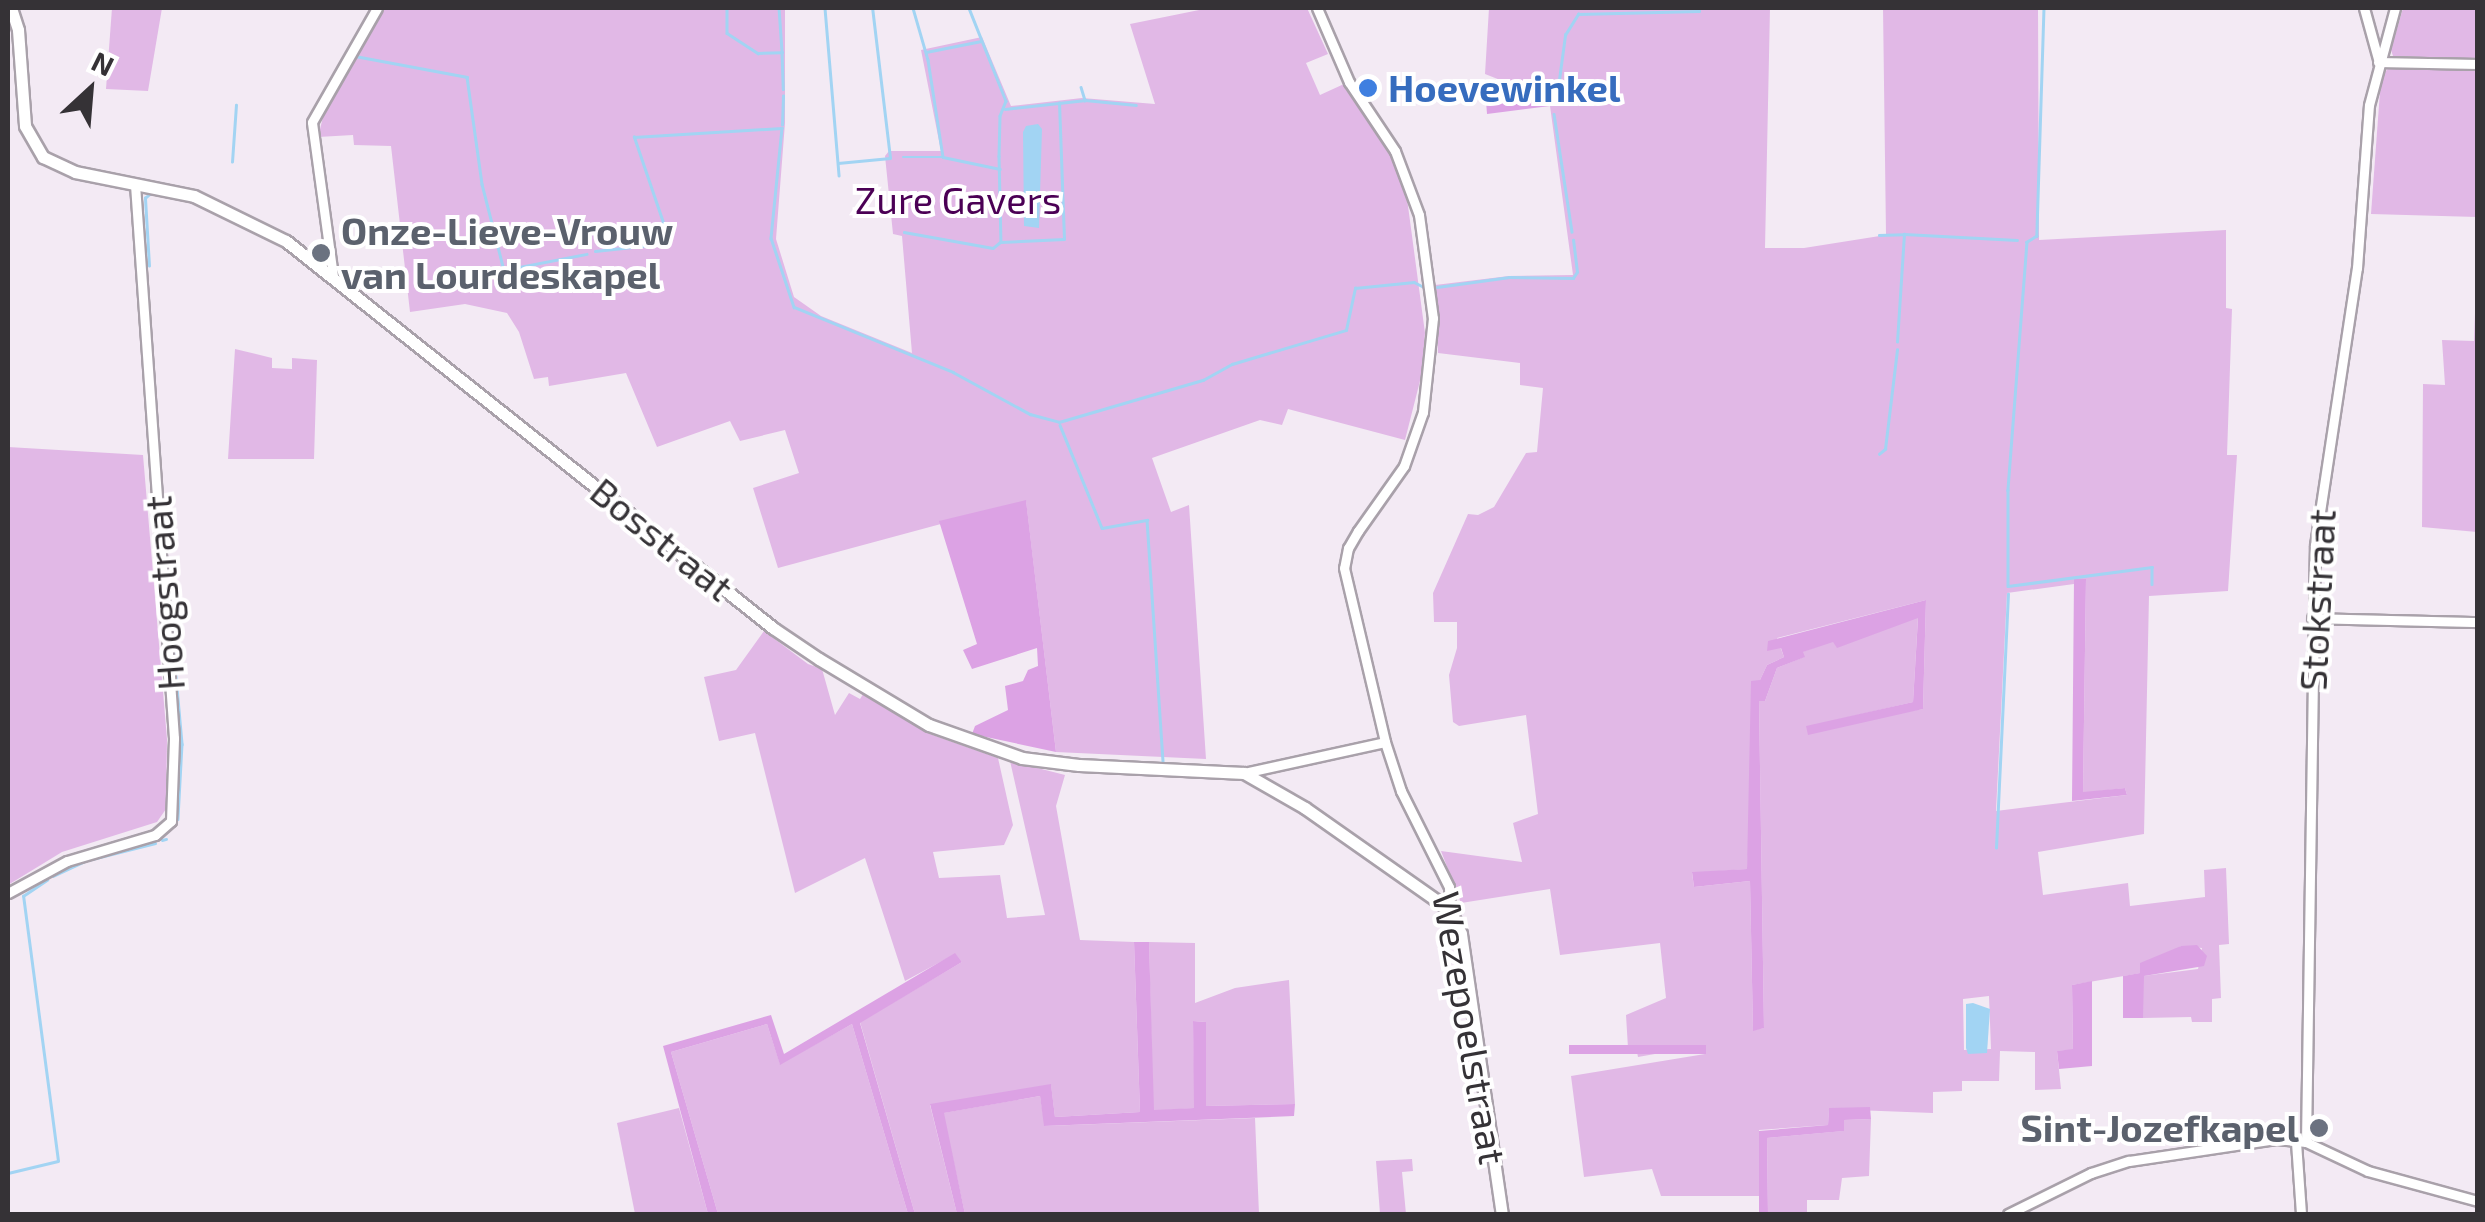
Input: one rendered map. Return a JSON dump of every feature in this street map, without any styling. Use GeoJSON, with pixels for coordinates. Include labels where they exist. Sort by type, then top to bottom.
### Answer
{"type":"FeatureCollection","features":[{"type":"Feature","properties":{"kind":"street","name":"Bosstraat"},"geometry":{"type":"LineString","coordinates":[[11,8],[18,30],[25,126],[43,157],[63,168],[165,187],[238,214],[310,258],[773,628],[929,725],[1022,758],[1079,766],[1244,773],[1305,808],[1450,910]]}},
{"type":"Feature","properties":{"kind":"street"},"geometry":{"type":"LineString","coordinates":[[333,276],[312,122],[377,8]]}},
{"type":"Feature","properties":{"kind":"street","name":"Wezepoelstraat"},"geometry":{"type":"LineString","coordinates":[[1317,8],[1350,82],[1380,126],[1412,185],[1433,318],[1432,357],[1414,446],[1348,548],[1344,568],[1385,742],[1401,792],[1449,887],[1450,910],[1461,934],[1502,1214]]}},
{"type":"Feature","properties":{"kind":"street"},"geometry":{"type":"LineString","coordinates":[[2364,8],[2378,62],[2478,64]]}},
{"type":"Feature","properties":{"kind":"street","name":"Stokstraat"},"geometry":{"type":"LineString","coordinates":[[2301,1214],[2316,546],[2357,268],[2370,105],[2378,62],[2396,8]]}},
{"type":"Feature","properties":{"kind":"street","name":"Hoogstraat"},"geometry":{"type":"LineString","coordinates":[[8,893],[67,861],[155,834],[171,821],[174,738],[134,184]]}},
{"type":"Feature","properties":{"kind":"street"},"geometry":{"type":"LineString","coordinates":[[310,258],[323,242],[325,230]]}},
{"type":"Feature","properties":{"kind":"street"},"geometry":{"type":"LineString","coordinates":[[2312,618],[2478,622]]}},
{"type":"Feature","properties":{"kind":"street"},"geometry":{"type":"LineString","coordinates":[[1244,773],[1385,742]]}},
{"type":"Feature","properties":{"kind":"street"},"geometry":{"type":"LineString","coordinates":[[2008,1214],[2020,1212],[2090,1173],[2129,1161],[2257,1140],[2301,1142],[2368,1171],[2478,1201]]}},
{"type":"Feature","properties":{"kind":"green space"},"geometry":{"type":"Polygon","coordinates":[[[112,8],[162,8],[148,91],[106,89],[112,8]]]}},
{"type":"Feature","properties":{"kind":"green space","name":"Zure Gavers"},"geometry":{"type":"Polygon","coordinates":[[[384,8],[785,8],[785,123],[776,239],[794,297],[821,316],[912,353],[902,236],[893,234],[885,156],[889,151],[941,151],[921,50],[982,37],[1011,106],[1082,98],[1155,104],[1130,24],[1209,8],[1307,8],[1328,54],[1306,63],[1320,95],[1344,84],[1387,148],[1406,191],[1425,333],[1421,377],[1405,440],[1288,409],[1282,425],[1260,420],[1152,458],[1171,512],[1189,505],[1206,759],[1056,752],[1026,501],[778,568],[753,488],[799,473],[785,430],[740,441],[730,421],[657,447],[626,373],[549,386],[548,377],[534,379],[519,332],[507,313],[465,304],[410,312],[391,146],[354,145],[353,135],[318,137],[324,113],[384,8]]]}},
{"type":"Feature","properties":{"kind":"green space"},"geometry":{"type":"Polygon","coordinates":[[[1489,8],[1770,8],[1765,248],[1804,248],[1886,235],[1883,8],[2038,8],[2039,240],[2226,230],[2226,308],[2232,309],[2227,455],[2237,455],[2228,591],[2149,596],[2144,834],[2038,852],[2043,895],[2128,883],[2130,906],[2205,897],[2204,870],[2226,868],[2229,944],[2219,945],[2221,998],[2212,999],[2212,1022],[2192,1022],[2191,1017],[2143,1018],[2143,976],[2198,969],[2202,948],[2181,946],[2141,973],[2072,985],[2073,1050],[2057,1051],[2061,1089],[2035,1090],[2035,1052],[2000,1051],[1999,1081],[1962,1081],[1962,1091],[1933,1092],[1933,1113],[1829,1109],[1828,1125],[1759,1130],[1759,1196],[1661,1196],[1652,1169],[1584,1177],[1571,1076],[1705,1054],[1705,1045],[1638,1057],[1636,1047],[1628,1048],[1626,1015],[1666,998],[1660,943],[1560,955],[1550,889],[1461,903],[1441,851],[1522,862],[1513,823],[1538,814],[1526,715],[1459,726],[1453,722],[1449,675],[1457,648],[1457,622],[1434,622],[1433,593],[1468,514],[1478,515],[1494,507],[1526,453],[1537,452],[1543,388],[1520,385],[1520,363],[1438,353],[1435,285],[1509,276],[1573,275],[1550,106],[1555,97],[1553,87],[1523,89],[1485,74],[1489,8]],[[2075,579],[2074,584],[2007,593],[1996,811],[2127,795],[2125,788],[2083,793],[2086,579],[2075,579]],[[1926,600],[1777,638],[1784,657],[1767,665],[1760,680],[1747,869],[1692,873],[1694,887],[1750,881],[1753,1030],[1764,1028],[1759,701],[1765,701],[1777,668],[1804,657],[1802,652],[1833,641],[1837,647],[1918,617],[1913,702],[1806,727],[1923,709],[1926,600]],[[1989,996],[1963,999],[1964,1050],[1991,1049],[1989,996]]]}},
{"type":"Feature","properties":{"kind":"green space"},"geometry":{"type":"Polygon","coordinates":[[[2403,8],[2477,8],[2477,59],[2393,56],[2391,50],[2403,8]]]}},
{"type":"Feature","properties":{"kind":"green space"},"geometry":{"type":"Polygon","coordinates":[[[2389,67],[2477,70],[2477,217],[2371,214],[2381,78],[2389,67]]]}},
{"type":"Feature","properties":{"kind":"green space"},"geometry":{"type":"Polygon","coordinates":[[[2477,258],[2477,532],[2422,527],[2423,384],[2445,385],[2442,340],[2474,341],[2477,258]]]}},
{"type":"Feature","properties":{"kind":"green space"},"geometry":{"type":"Polygon","coordinates":[[[235,349],[272,358],[272,368],[292,369],[292,358],[317,360],[314,459],[228,459],[235,349]]]}},
{"type":"Feature","properties":{"kind":"green space"},"geometry":{"type":"Polygon","coordinates":[[[8,447],[143,455],[167,739],[166,809],[157,822],[62,852],[8,885],[8,447]]]}},
{"type":"Feature","properties":{"kind":"green space"},"geometry":{"type":"Polygon","coordinates":[[[764,631],[808,664],[822,669],[835,715],[849,693],[860,699],[865,691],[930,734],[998,758],[1013,825],[1004,845],[933,852],[939,878],[1000,875],[1007,918],[1045,915],[1010,761],[1065,775],[1056,806],[1080,940],[1134,942],[1140,1112],[1055,1117],[1051,1085],[930,1105],[957,1214],[915,1214],[860,1022],[962,962],[955,954],[905,981],[865,858],[795,893],[755,733],[719,741],[704,677],[736,670],[764,631]]]}},
{"type":"Feature","properties":{"kind":"green space"},"geometry":{"type":"Polygon","coordinates":[[[1149,942],[1195,943],[1195,1003],[1235,988],[1289,980],[1295,1104],[1206,1106],[1206,1022],[1193,1021],[1195,1108],[1153,1111],[1149,942]]]}},
{"type":"Feature","properties":{"kind":"green space"},"geometry":{"type":"Polygon","coordinates":[[[767,1024],[780,1064],[852,1024],[908,1214],[718,1214],[671,1052],[767,1024]]]}},
{"type":"Feature","properties":{"kind":"green space"},"geometry":{"type":"Polygon","coordinates":[[[1040,1096],[1045,1126],[1255,1118],[1259,1214],[965,1214],[943,1113],[1040,1096]]]}},
{"type":"Feature","properties":{"kind":"green space"},"geometry":{"type":"Polygon","coordinates":[[[679,1108],[708,1214],[635,1214],[617,1123],[679,1108]]]}},
{"type":"Feature","properties":{"kind":"green space"},"geometry":{"type":"Polygon","coordinates":[[[1871,1119],[1869,1176],[1842,1178],[1839,1200],[1807,1200],[1807,1214],[1768,1214],[1767,1138],[1843,1131],[1844,1120],[1871,1119]]]}},
{"type":"Feature","properties":{"kind":"green space"},"geometry":{"type":"Polygon","coordinates":[[[1412,1159],[1413,1171],[1402,1172],[1406,1214],[1380,1214],[1376,1161],[1412,1159]]]}},
{"type":"Feature","properties":{"kind":"shaded area"},"geometry":{"type":"Polygon","coordinates":[[[1554,87],[1555,97],[1550,106],[1487,114],[1486,101],[1494,96],[1554,87]]]}},
{"type":"Feature","properties":{"kind":"shaded area"},"geometry":{"type":"Polygon","coordinates":[[[1026,500],[1056,752],[972,734],[975,726],[1008,710],[1005,686],[1023,681],[1028,670],[1038,666],[1037,648],[972,669],[963,650],[977,644],[939,521],[1026,500]]]}},
{"type":"Feature","properties":{"kind":"shaded area"},"geometry":{"type":"Polygon","coordinates":[[[2074,579],[2086,579],[2083,792],[2125,788],[2127,795],[2072,801],[2074,579]]]}},
{"type":"Feature","properties":{"kind":"shaded area"},"geometry":{"type":"Polygon","coordinates":[[[1926,600],[1923,709],[1808,735],[1806,726],[1913,702],[1918,618],[1837,648],[1833,642],[1803,652],[1805,657],[1777,668],[1765,701],[1759,701],[1764,1028],[1753,1031],[1750,881],[1694,887],[1692,872],[1747,869],[1751,681],[1760,680],[1767,665],[1784,657],[1781,648],[1767,651],[1768,641],[1926,600]]]}},
{"type":"Feature","properties":{"kind":"shaded area"},"geometry":{"type":"Polygon","coordinates":[[[1134,942],[1149,942],[1154,1110],[1194,1108],[1193,1021],[1206,1022],[1206,1106],[1295,1104],[1294,1116],[1044,1126],[1040,1096],[944,1113],[965,1214],[957,1214],[930,1104],[1051,1084],[1055,1117],[1140,1112],[1134,942]]]}},
{"type":"Feature","properties":{"kind":"shaded area"},"geometry":{"type":"Polygon","coordinates":[[[2197,945],[2207,956],[2204,966],[2144,976],[2143,1018],[2123,1018],[2123,976],[2140,973],[2140,963],[2181,946],[2197,945]]]}},
{"type":"Feature","properties":{"kind":"shaded area"},"geometry":{"type":"Polygon","coordinates":[[[955,953],[962,962],[860,1023],[915,1214],[908,1214],[852,1024],[780,1065],[767,1024],[671,1052],[718,1214],[708,1214],[663,1046],[771,1015],[784,1054],[955,953]]]}},
{"type":"Feature","properties":{"kind":"shaded area"},"geometry":{"type":"Polygon","coordinates":[[[2092,981],[2092,1066],[2059,1069],[2057,1051],[2073,1049],[2072,985],[2092,981]]]}},
{"type":"Feature","properties":{"kind":"shaded area"},"geometry":{"type":"Polygon","coordinates":[[[1569,1045],[1706,1045],[1706,1054],[1569,1054],[1569,1045]]]}},
{"type":"Feature","properties":{"kind":"shaded area"},"geometry":{"type":"Polygon","coordinates":[[[1870,1107],[1871,1119],[1844,1120],[1844,1131],[1767,1138],[1768,1214],[1759,1214],[1759,1131],[1828,1125],[1829,1108],[1870,1107]]]}},
{"type":"Feature","properties":{"kind":"water"},"geometry":{"type":"Polygon","coordinates":[[[1038,124],[1042,129],[1039,228],[1024,226],[1023,132],[1026,126],[1038,124]]]}},
{"type":"Feature","properties":{"kind":"water"},"geometry":{"type":"Polygon","coordinates":[[[1966,1004],[1990,1009],[1987,1053],[1968,1054],[1966,1048],[1966,1004]]]}},
{"type":"Feature","properties":{"kind":"waterway"},"geometry":{"type":"LineString","coordinates":[[727,8],[727,33],[758,53],[782,52],[783,89]]}},
{"type":"Feature","properties":{"kind":"waterway"},"geometry":{"type":"LineString","coordinates":[[779,8],[782,51]]}},
{"type":"Feature","properties":{"kind":"waterway"},"geometry":{"type":"LineString","coordinates":[[825,8],[839,175]]}},
{"type":"Feature","properties":{"kind":"waterway"},"geometry":{"type":"LineString","coordinates":[[838,163],[890,158],[872,8]]}},
{"type":"Feature","properties":{"kind":"waterway"},"geometry":{"type":"LineString","coordinates":[[913,8],[928,60],[943,157]]}},
{"type":"Feature","properties":{"kind":"waterway"},"geometry":{"type":"LineString","coordinates":[[969,8],[1006,101],[1000,116],[1001,242],[1064,239],[1059,103]]}},
{"type":"Feature","properties":{"kind":"waterway"},"geometry":{"type":"LineString","coordinates":[[1556,102],[1565,35],[1578,14],[1699,11],[1698,8]]}},
{"type":"Feature","properties":{"kind":"waterway"},"geometry":{"type":"LineString","coordinates":[[2044,8],[2037,236],[2027,242],[2008,490],[2008,586],[2152,567],[2152,584]]}},
{"type":"Feature","properties":{"kind":"waterway"},"geometry":{"type":"LineString","coordinates":[[926,52],[981,41]]}},
{"type":"Feature","properties":{"kind":"waterway"},"geometry":{"type":"LineString","coordinates":[[355,56],[467,77],[482,184],[504,270],[586,254]]}},
{"type":"Feature","properties":{"kind":"waterway"},"geometry":{"type":"LineString","coordinates":[[1081,87],[1085,100]]}},
{"type":"Feature","properties":{"kind":"waterway"},"geometry":{"type":"LineString","coordinates":[[782,125],[783,96]]}},
{"type":"Feature","properties":{"kind":"waterway"},"geometry":{"type":"LineString","coordinates":[[1005,109],[1085,100],[1136,105]]}},
{"type":"Feature","properties":{"kind":"waterway"},"geometry":{"type":"LineString","coordinates":[[232,162],[236,105]]}},
{"type":"Feature","properties":{"kind":"waterway"},"geometry":{"type":"LineString","coordinates":[[1554,114],[1572,232]]}},
{"type":"Feature","properties":{"kind":"waterway"},"geometry":{"type":"LineString","coordinates":[[595,251],[670,243],[634,137],[782,128],[771,238],[794,307],[953,372],[1030,414],[1059,422],[1203,380],[1232,364],[1346,330],[1355,288],[1414,282],[1422,286]]}},
{"type":"Feature","properties":{"kind":"waterway"},"geometry":{"type":"LineString","coordinates":[[903,157],[943,157],[1000,169]]}},
{"type":"Feature","properties":{"kind":"waterway"},"geometry":{"type":"LineString","coordinates":[[149,266],[145,198],[152,192]]}},
{"type":"Feature","properties":{"kind":"waterway"},"geometry":{"type":"LineString","coordinates":[[904,232],[993,248],[999,243]]}},
{"type":"Feature","properties":{"kind":"waterway"},"geometry":{"type":"LineString","coordinates":[[1879,235],[1903,234]]}},
{"type":"Feature","properties":{"kind":"waterway"},"geometry":{"type":"LineString","coordinates":[[1897,342],[1904,234],[2017,240]]}},
{"type":"Feature","properties":{"kind":"waterway"},"geometry":{"type":"LineString","coordinates":[[1437,287],[1509,277],[1573,278],[1577,272],[1573,240]]}},
{"type":"Feature","properties":{"kind":"waterway"},"geometry":{"type":"LineString","coordinates":[[1879,454],[1885,449],[1897,350]]}},
{"type":"Feature","properties":{"kind":"waterway"},"geometry":{"type":"LineString","coordinates":[[1060,425],[1102,528],[1147,520],[1163,761]]}},
{"type":"Feature","properties":{"kind":"waterway"},"geometry":{"type":"LineString","coordinates":[[166,566],[169,599]]}},
{"type":"Feature","properties":{"kind":"waterway"},"geometry":{"type":"LineString","coordinates":[[1996,848],[2008,594]]}},
{"type":"Feature","properties":{"kind":"waterway"},"geometry":{"type":"LineString","coordinates":[[170,609],[182,744],[178,819]]}},
{"type":"Feature","properties":{"kind":"waterway"},"geometry":{"type":"LineString","coordinates":[[162,840],[166,839]]}},
{"type":"Feature","properties":{"kind":"waterway"},"geometry":{"type":"LineString","coordinates":[[53,876],[88,860],[155,843]]}},
{"type":"Feature","properties":{"kind":"waterway"},"geometry":{"type":"LineString","coordinates":[[8,1173],[58,1161],[23,896],[47,880]]}},
{"type":"Feature","properties":{"kind":"place","name":"Hoevewinkel"},"geometry":{"type":"Point","coordinates":[1368,88]}},
{"type":"Feature","properties":{"kind":"place","name":"Onze-Lieve-Vrouw van Lourdeskapel"},"geometry":{"type":"Point","coordinates":[321,253]}},
{"type":"Feature","properties":{"kind":"place","name":"Sint-Jozefkapel"},"geometry":{"type":"Point","coordinates":[2319,1128]}}]}
